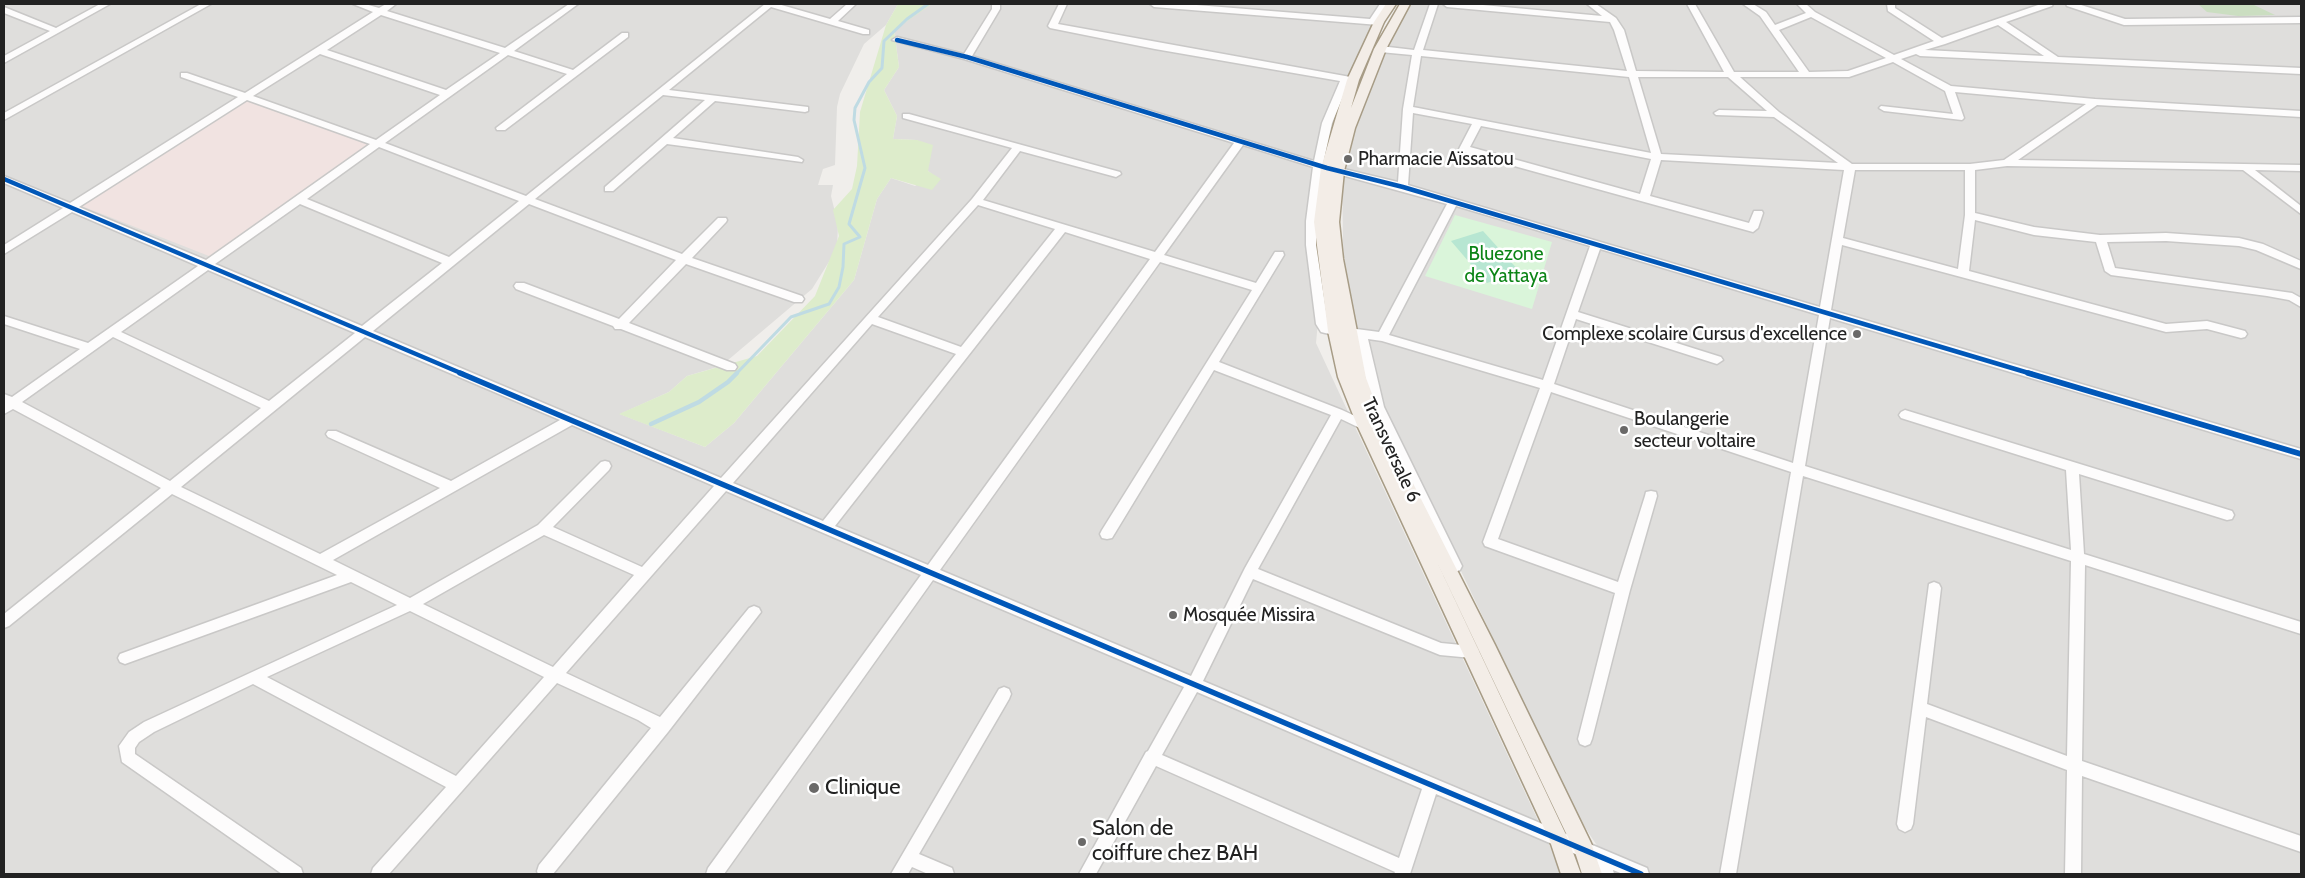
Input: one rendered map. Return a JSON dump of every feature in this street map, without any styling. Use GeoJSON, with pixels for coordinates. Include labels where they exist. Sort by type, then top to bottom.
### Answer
{"type":"FeatureCollection","features":[{"type":"Feature","properties":{"kind":"main road","name":"Transversale 6"},"geometry":{"type":"LineString","coordinates":[[1391,4],[1376,22],[1350,79],[1328,168],[1316,244],[1348,332],[1346,376],[1364,425],[1559,840],[1571,874]]}},
{"type":"Feature","properties":{"kind":"main road","name":"Transversale 6"},"geometry":{"type":"LineString","coordinates":[[1405,4],[1380,49],[1349,128],[1328,168],[1336,260],[1348,332],[1359,378],[1377,426],[1452,575],[1584,850],[1592,874]]}},
{"type":"Feature","properties":{"kind":"street"},"geometry":{"type":"LineString","coordinates":[[4,10],[14,4]]}},
{"type":"Feature","properties":{"kind":"street"},"geometry":{"type":"LineString","coordinates":[[4,60],[106,4]]}},
{"type":"Feature","properties":{"kind":"street"},"geometry":{"type":"LineString","coordinates":[[4,117],[207,4]]}},
{"type":"Feature","properties":{"kind":"street"},"geometry":{"type":"LineString","coordinates":[[356,4],[573,74]]}},
{"type":"Feature","properties":{"kind":"street"},"geometry":{"type":"LineString","coordinates":[[4,250],[392,4]]}},
{"type":"Feature","properties":{"kind":"street"},"geometry":{"type":"LineString","coordinates":[[574,4],[208,266],[7,403],[170,487],[554,676],[618,704],[663,727]]}},
{"type":"Feature","properties":{"kind":"street"},"geometry":{"type":"LineString","coordinates":[[4,622],[769,4],[866,32]]}},
{"type":"Feature","properties":{"kind":"street"},"geometry":{"type":"LineString","coordinates":[[832,22],[852,4]]}},
{"type":"Feature","properties":{"kind":"street"},"geometry":{"type":"LineString","coordinates":[[966,57],[996,9],[996,4]]}},
{"type":"Feature","properties":{"kind":"street"},"geometry":{"type":"LineString","coordinates":[[1063,4],[1053,26],[1155,46],[1350,79]]}},
{"type":"Feature","properties":{"kind":"street"},"geometry":{"type":"LineString","coordinates":[[1154,4],[1238,7],[1376,22],[1384,4]]}},
{"type":"Feature","properties":{"kind":"street"},"geometry":{"type":"LineString","coordinates":[[1403,187],[1408,109],[1417,54],[1434,4]]}},
{"type":"Feature","properties":{"kind":"street"},"geometry":{"type":"LineString","coordinates":[[1447,4],[1613,20]]}},
{"type":"Feature","properties":{"kind":"street"},"geometry":{"type":"LineString","coordinates":[[1591,4],[1613,20],[1619,30],[1631,74],[1644,106],[1658,157],[1644,198]]}},
{"type":"Feature","properties":{"kind":"street"},"geometry":{"type":"LineString","coordinates":[[1691,4],[1731,74],[1776,114],[1850,167]]}},
{"type":"Feature","properties":{"kind":"street"},"geometry":{"type":"LineString","coordinates":[[1747,4],[1763,14],[1806,76]]}},
{"type":"Feature","properties":{"kind":"street"},"geometry":{"type":"LineString","coordinates":[[1801,4],[1812,14],[1949,89],[2095,102],[2301,114]]}},
{"type":"Feature","properties":{"kind":"street"},"geometry":{"type":"LineString","coordinates":[[1892,4],[1891,9],[1942,42]]}},
{"type":"Feature","properties":{"kind":"street"},"geometry":{"type":"LineString","coordinates":[[1380,49],[1631,74],[1806,76],[1849,74],[2049,4]]}},
{"type":"Feature","properties":{"kind":"street"},"geometry":{"type":"LineString","coordinates":[[2070,4],[2124,22],[2301,20]]}},
{"type":"Feature","properties":{"kind":"street"},"geometry":{"type":"LineString","coordinates":[[4,10],[57,31]]}},
{"type":"Feature","properties":{"kind":"street"},"geometry":{"type":"LineString","coordinates":[[1773,29],[1812,14]]}},
{"type":"Feature","properties":{"kind":"street"},"geometry":{"type":"LineString","coordinates":[[2000,22],[2055,60]]}},
{"type":"Feature","properties":{"kind":"street"},"geometry":{"type":"LineString","coordinates":[[501,128],[625,35]]}},
{"type":"Feature","properties":{"kind":"street"},"geometry":{"type":"LineString","coordinates":[[897,40],[966,57],[1240,142],[1328,168],[1403,187],[2301,454]]}},
{"type":"Feature","properties":{"kind":"street"},"geometry":{"type":"LineString","coordinates":[[319,50],[447,94]]}},
{"type":"Feature","properties":{"kind":"street"},"geometry":{"type":"LineString","coordinates":[[1910,52],[2301,71]]}},
{"type":"Feature","properties":{"kind":"street"},"geometry":{"type":"LineString","coordinates":[[184,75],[244,98],[379,144],[684,259],[798,299]]}},
{"type":"Feature","properties":{"kind":"street"},"geometry":{"type":"LineString","coordinates":[[1884,108],[1959,118],[1949,89]]}},
{"type":"Feature","properties":{"kind":"street"},"geometry":{"type":"LineString","coordinates":[[660,92],[805,109]]}},
{"type":"Feature","properties":{"kind":"street"},"geometry":{"type":"LineString","coordinates":[[609,189],[713,98]]}},
{"type":"Feature","properties":{"kind":"street"},"geometry":{"type":"LineString","coordinates":[[2007,164],[2095,102]]}},
{"type":"Feature","properties":{"kind":"street"},"geometry":{"type":"LineString","coordinates":[[1408,109],[1658,157],[1850,167],[1970,167],[2007,164],[2247,169],[2301,168]]}},
{"type":"Feature","properties":{"kind":"street"},"geometry":{"type":"LineString","coordinates":[[1719,113],[1776,114]]}},
{"type":"Feature","properties":{"kind":"street"},"geometry":{"type":"LineString","coordinates":[[906,116],[1116,174]]}},
{"type":"Feature","properties":{"kind":"street"},"geometry":{"type":"LineString","coordinates":[[1478,122],[1464,149],[1753,228],[1758,213]]}},
{"type":"Feature","properties":{"kind":"street"},"geometry":{"type":"LineString","coordinates":[[664,140],[798,160]]}},
{"type":"Feature","properties":{"kind":"street"},"geometry":{"type":"LineString","coordinates":[[714,874],[1240,142]]}},
{"type":"Feature","properties":{"kind":"street"},"geometry":{"type":"LineString","coordinates":[[379,874],[976,201],[1018,147]]}},
{"type":"Feature","properties":{"kind":"street"},"geometry":{"type":"LineString","coordinates":[[1728,874],[1850,167]]}},
{"type":"Feature","properties":{"kind":"street"},"geometry":{"type":"LineString","coordinates":[[1963,275],[1970,215],[1970,167]]}},
{"type":"Feature","properties":{"kind":"street"},"geometry":{"type":"LineString","coordinates":[[2247,169],[2301,211]]}},
{"type":"Feature","properties":{"kind":"street"},"geometry":{"type":"LineString","coordinates":[[4,179],[1640,874]]}},
{"type":"Feature","properties":{"kind":"street"},"geometry":{"type":"LineString","coordinates":[[299,200],[450,262]]}},
{"type":"Feature","properties":{"kind":"street"},"geometry":{"type":"LineString","coordinates":[[976,201],[1258,288]]}},
{"type":"Feature","properties":{"kind":"street"},"geometry":{"type":"LineString","coordinates":[[1382,337],[1453,203]]}},
{"type":"Feature","properties":{"kind":"street"},"geometry":{"type":"LineString","coordinates":[[1970,215],[2034,232],[2100,239],[2166,237],[2239,242],[2259,247],[2301,265]]}},
{"type":"Feature","properties":{"kind":"street"},"geometry":{"type":"LineString","coordinates":[[619,326],[722,220]]}},
{"type":"Feature","properties":{"kind":"street"},"geometry":{"type":"LineString","coordinates":[[825,528],[1062,228]]}},
{"type":"Feature","properties":{"kind":"street"},"geometry":{"type":"LineString","coordinates":[[2100,239],[2111,272],[2267,292],[2292,297],[2301,303]]}},
{"type":"Feature","properties":{"kind":"street"},"geometry":{"type":"LineString","coordinates":[[1837,240],[2166,328],[2207,325],[2241,334]]}},
{"type":"Feature","properties":{"kind":"street"},"geometry":{"type":"LineString","coordinates":[[1596,245],[1490,542],[1623,590]]}},
{"type":"Feature","properties":{"kind":"street"},"geometry":{"type":"LineString","coordinates":[[1107,534],[1279,255]]}},
{"type":"Feature","properties":{"kind":"street"},"geometry":{"type":"LineString","coordinates":[[520,286],[619,326],[731,367]]}},
{"type":"Feature","properties":{"kind":"street"},"geometry":{"type":"LineString","coordinates":[[1572,314],[1717,360]]}},
{"type":"Feature","properties":{"kind":"street"},"geometry":{"type":"LineString","coordinates":[[871,319],[963,352]]}},
{"type":"Feature","properties":{"kind":"street"},"geometry":{"type":"LineString","coordinates":[[4,320],[89,348]]}},
{"type":"Feature","properties":{"kind":"street"},"geometry":{"type":"LineString","coordinates":[[112,332],[270,407]]}},
{"type":"Feature","properties":{"kind":"street"},"geometry":{"type":"LineString","coordinates":[[1348,332],[1382,337],[1547,386],[1797,469],[2301,628]]}},
{"type":"Feature","properties":{"kind":"street"},"geometry":{"type":"LineString","coordinates":[[1212,364],[1364,425]]}},
{"type":"Feature","properties":{"kind":"street"},"geometry":{"type":"LineString","coordinates":[[1087,874],[1151,757],[1194,684],[1250,572],[1338,413]]}},
{"type":"Feature","properties":{"kind":"street"},"geometry":{"type":"LineString","coordinates":[[1905,415],[2227,515]]}},
{"type":"Feature","properties":{"kind":"street"},"geometry":{"type":"LineString","coordinates":[[320,561],[571,420]]}},
{"type":"Feature","properties":{"kind":"street"},"geometry":{"type":"LineString","coordinates":[[332,434],[451,487]]}},
{"type":"Feature","properties":{"kind":"street"},"geometry":{"type":"LineString","coordinates":[[296,874],[127,757],[128,746],[134,737],[149,727],[253,677],[410,605],[543,529],[605,466]]}},
{"type":"Feature","properties":{"kind":"street"},"geometry":{"type":"LineString","coordinates":[[2072,468],[2078,558],[2073,874]]}},
{"type":"Feature","properties":{"kind":"street"},"geometry":{"type":"LineString","coordinates":[[1585,739],[1623,590],[1651,496]]}},
{"type":"Feature","properties":{"kind":"street"},"geometry":{"type":"LineString","coordinates":[[543,529],[645,574]]}},
{"type":"Feature","properties":{"kind":"street"},"geometry":{"type":"LineString","coordinates":[[1250,572],[1440,649],[1472,652]]}},
{"type":"Feature","properties":{"kind":"street"},"geometry":{"type":"LineString","coordinates":[[125,658],[351,576]]}},
{"type":"Feature","properties":{"kind":"street"},"geometry":{"type":"LineString","coordinates":[[1905,824],[1934,588]]}},
{"type":"Feature","properties":{"kind":"street"},"geometry":{"type":"LineString","coordinates":[[545,871],[754,612]]}},
{"type":"Feature","properties":{"kind":"street"},"geometry":{"type":"LineString","coordinates":[[253,677],[458,785]]}},
{"type":"Feature","properties":{"kind":"street"},"geometry":{"type":"LineString","coordinates":[[899,874],[1004,694]]}},
{"type":"Feature","properties":{"kind":"street"},"geometry":{"type":"LineString","coordinates":[[1919,708],[2075,766],[2301,844]]}},
{"type":"Feature","properties":{"kind":"street"},"geometry":{"type":"LineString","coordinates":[[1151,757],[1403,871],[1431,785]]}},
{"type":"Feature","properties":{"kind":"street"},"geometry":{"type":"LineString","coordinates":[[1600,857],[1606,874]]}},
{"type":"Feature","properties":{"kind":"street"},"geometry":{"type":"LineString","coordinates":[[909,858],[946,874]]}},
{"type":"Feature","properties":{"kind":"shaded area"},"geometry":{"type":"Polygon","coordinates":[[[4,4],[898,4],[886,25],[864,44],[840,94],[837,107],[835,165],[823,169],[818,185],[833,185],[831,196],[838,224],[837,249],[812,289],[721,366],[687,376],[669,392],[620,414],[705,447],[734,423],[854,280],[877,199],[891,178],[915,186],[932,174],[928,171],[917,140],[893,139],[897,116],[884,90],[899,67],[894,30],[921,10],[932,4],[1390,4],[1332,144],[1316,343],[1555,857],[1560,874],[4,874],[4,4]]]}},
{"type":"Feature","properties":{"kind":"shaded area"},"geometry":{"type":"Polygon","coordinates":[[[1406,4],[2301,4],[2301,874],[1616,874],[1550,775],[1491,634],[1389,420],[1348,315],[1343,243],[1342,162],[1371,75],[1406,4]]]}},
{"type":"Feature","properties":{"kind":"shaded area"},"geometry":{"type":"Polygon","coordinates":[[[244,100],[375,145],[214,258],[79,205],[244,100]]]}},
{"type":"Feature","properties":{"kind":"green space"},"geometry":{"type":"Polygon","coordinates":[[[898,4],[932,4],[894,30],[899,67],[884,90],[897,116],[893,139],[917,140],[933,145],[928,171],[941,179],[932,190],[891,178],[877,199],[854,280],[734,423],[705,447],[619,414],[669,392],[687,376],[757,356],[815,296],[839,236],[833,210],[852,189],[857,166],[860,112],[886,25],[898,4]]]}},
{"type":"Feature","properties":{"kind":"green space"},"geometry":{"type":"Polygon","coordinates":[[[2198,4],[2252,4],[2275,15],[2238,16],[2207,12],[2198,4]]]}},
{"type":"Feature","properties":{"kind":"green space","name":"Bluezone de Yattaya"},"geometry":{"type":"Polygon","coordinates":[[[1455,215],[1552,242],[1532,309],[1425,276],[1455,215]]]}},
{"type":"Feature","properties":{"kind":"green space"},"geometry":{"type":"Polygon","coordinates":[[[1483,231],[1520,272],[1487,283],[1451,241],[1483,231]]]}},
{"type":"Feature","properties":{"kind":"waterway"},"geometry":{"type":"LineString","coordinates":[[736,374],[791,317],[829,304],[839,287],[843,267],[844,244],[860,237],[849,224],[865,168],[854,120],[855,108],[869,82],[882,68],[884,41],[907,19],[928,4]]}},
{"type":"Feature","properties":{"kind":"waterway"},"geometry":{"type":"LineString","coordinates":[[651,424],[699,402],[728,382],[736,374]]}},
{"type":"Feature","properties":{"kind":"cycle path"},"geometry":{"type":"LineString","coordinates":[[897,40],[967,57],[1327,168],[1403,187],[2301,454]]}},
{"type":"Feature","properties":{"kind":"cycle path"},"geometry":{"type":"LineString","coordinates":[[4,179],[1641,874]]}},
{"type":"Feature","properties":{"kind":"place","name":"Pharmacie Aïssatou"},"geometry":{"type":"Point","coordinates":[1348,159]}},
{"type":"Feature","properties":{"kind":"place","name":"Complexe scolaire Cursus d'excellence"},"geometry":{"type":"Point","coordinates":[1857,334]}},
{"type":"Feature","properties":{"kind":"place","name":"Boulangerie secteur voltaire"},"geometry":{"type":"Point","coordinates":[1624,430]}},
{"type":"Feature","properties":{"kind":"place","name":"Mosquée Missira"},"geometry":{"type":"Point","coordinates":[1173,615]}},
{"type":"Feature","properties":{"kind":"place","name":"Clinique"},"geometry":{"type":"Point","coordinates":[814,788]}},
{"type":"Feature","properties":{"kind":"place","name":"Salon de coiffure chez BAH"},"geometry":{"type":"Point","coordinates":[1082,842]}}]}
